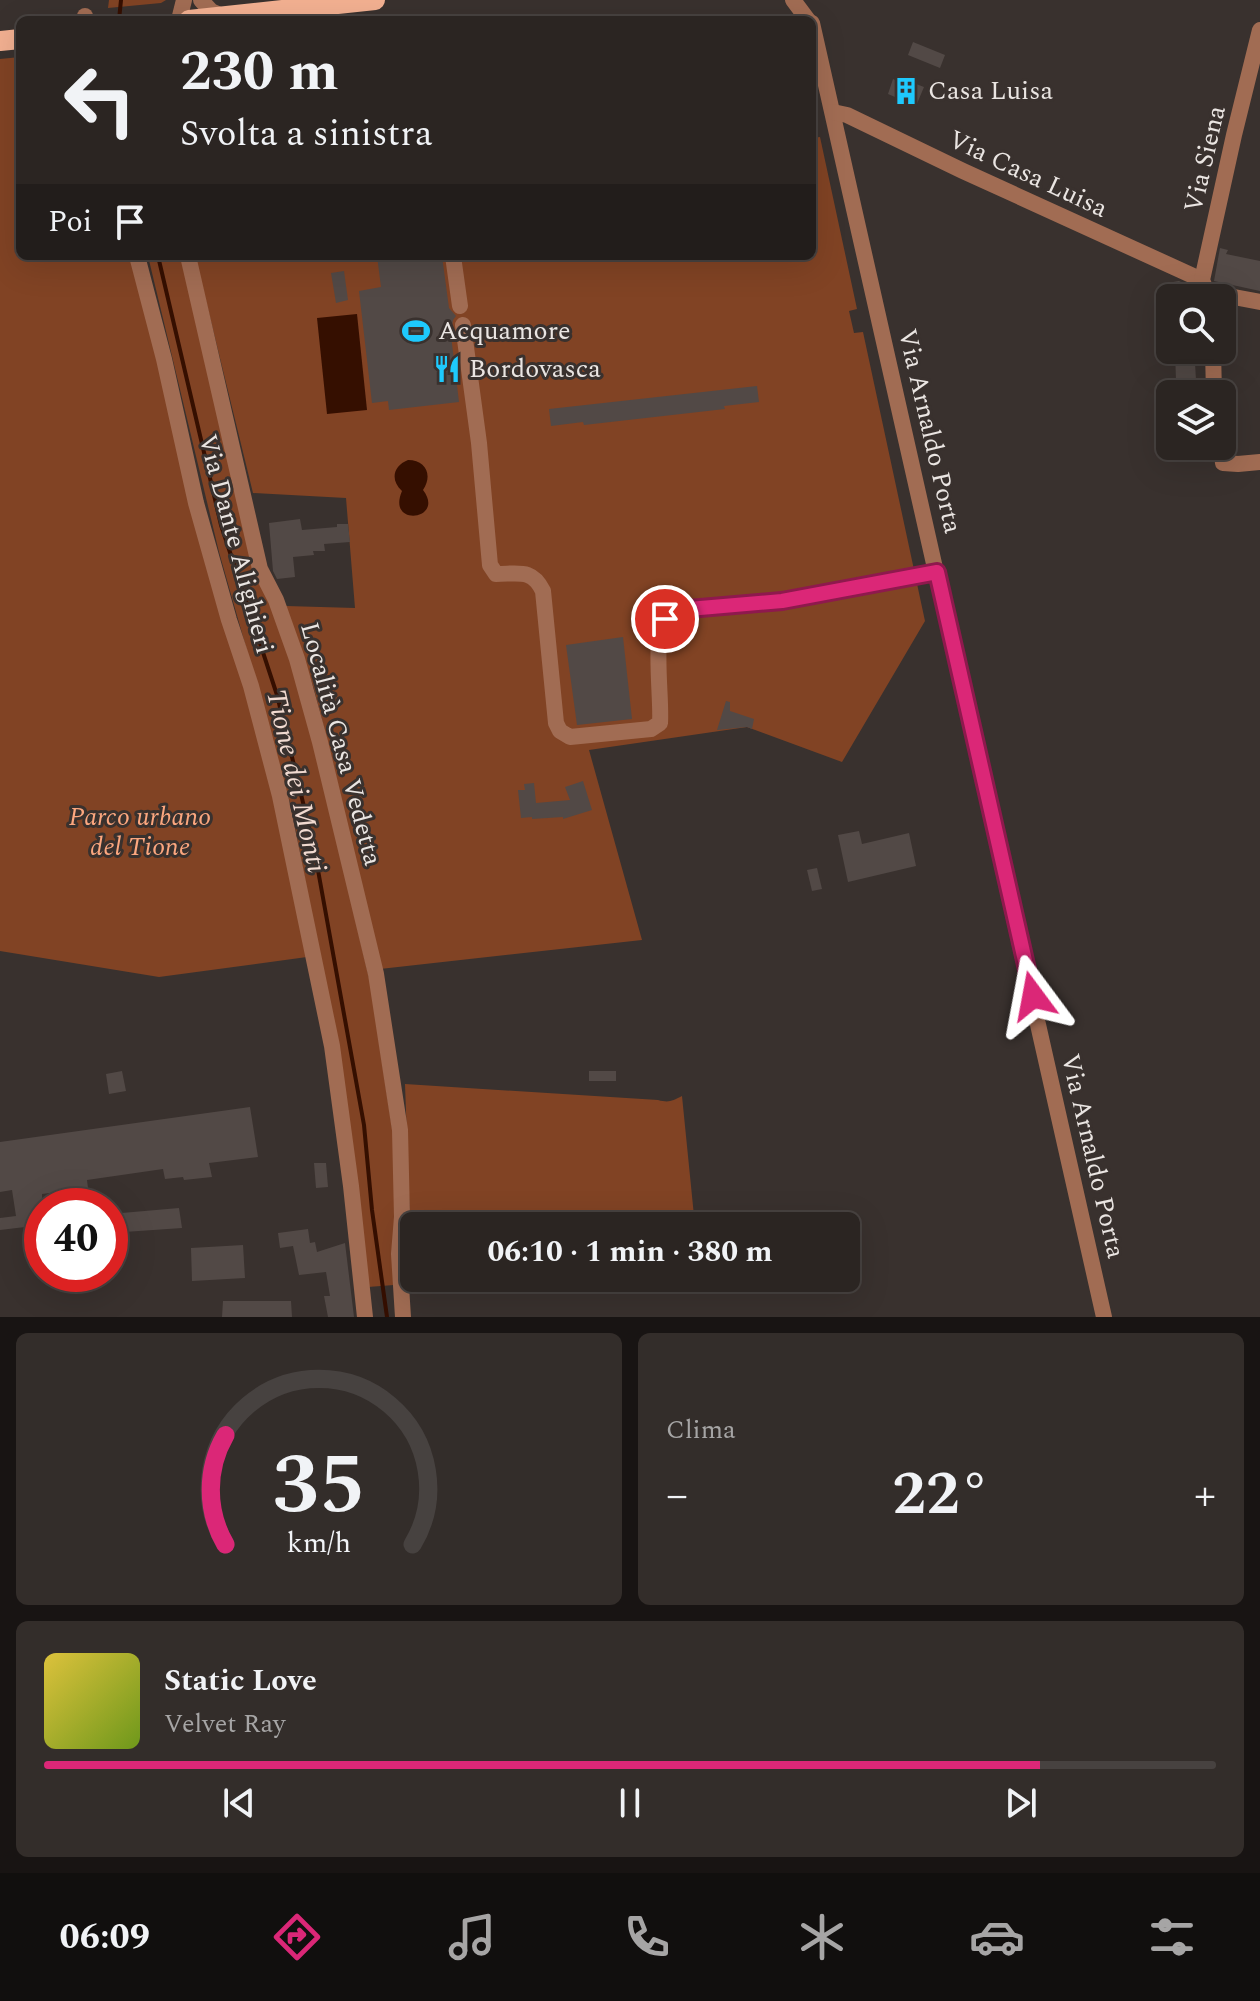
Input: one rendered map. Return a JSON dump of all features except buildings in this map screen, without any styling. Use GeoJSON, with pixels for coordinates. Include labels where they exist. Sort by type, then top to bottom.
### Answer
{"type":"FeatureCollection","features":[{"type":"Feature","properties":{"kind":"main road"},"geometry":{"type":"LineString","coordinates":[[222,16],[375,0]]}},
{"type":"Feature","properties":{"kind":"street"},"geometry":{"type":"LineString","coordinates":[[201,0],[211,11],[222,16]]}},
{"type":"Feature","properties":{"kind":"street","name":"Via Siena"},"geometry":{"type":"LineString","coordinates":[[1207,284],[1234,135],[1260,30]]}},
{"type":"Feature","properties":{"kind":"street","name":"Via Arnaldo Porta"},"geometry":{"type":"LineString","coordinates":[[816,44],[1104,1317]]}},
{"type":"Feature","properties":{"kind":"street","name":"Via Casa Luisa"},"geometry":{"type":"LineString","coordinates":[[833,112],[847,115],[1194,284]]}},
{"type":"Feature","properties":{"kind":"street","name":"Via Dante Alighieri"},"geometry":{"type":"LineString","coordinates":[[138,260],[196,503],[251,686],[280,796],[332,1046],[365,1317]]}},
{"type":"Feature","properties":{"kind":"street","name":"Località Casa Vedetta"},"geometry":{"type":"LineString","coordinates":[[189,260],[260,569],[276,600],[297,659],[376,974],[400,1130],[402,1217],[399,1254],[403,1317]]}},
{"type":"Feature","properties":{"kind":"street"},"geometry":{"type":"LineString","coordinates":[[454,260],[460,306]]}},
{"type":"Feature","properties":{"kind":"street","name":"Via Casa Luisa"},"geometry":{"type":"LineString","coordinates":[[1236,297],[1260,302]]}},
{"type":"Feature","properties":{"kind":"street"},"geometry":{"type":"LineString","coordinates":[[463,325],[479,443],[490,565],[496,574],[529,575],[537,580],[543,591],[556,723],[560,731],[570,737],[651,729],[660,723],[660,631],[665,619],[677,610],[782,601],[937,572]]}},
{"type":"Feature","properties":{"kind":"street"},"geometry":{"type":"LineString","coordinates":[[1231,460],[1238,464],[1260,462]]}},
{"type":"Feature","properties":{"kind":"green space"},"geometry":{"type":"Polygon","coordinates":[[[109,0],[166,0],[108,8],[109,0]]]}},
{"type":"Feature","properties":{"kind":"green space","name":"Parco urbano del Tione"},"geometry":{"type":"Polygon","coordinates":[[[16,57],[16,260],[135,260],[278,812],[307,957],[159,977],[0,951],[0,59],[16,57]]]}},
{"type":"Feature","properties":{"kind":"green space"},"geometry":{"type":"Polygon","coordinates":[[[820,137],[857,309],[849,311],[854,333],[863,332],[925,621],[842,762],[747,727],[589,750],[642,940],[380,969],[314,689],[286,606],[355,608],[346,498],[253,493],[196,260],[816,260],[816,138],[820,137]]]}},
{"type":"Feature","properties":{"kind":"green space"},"geometry":{"type":"Polygon","coordinates":[[[149,260],[183,260],[273,610],[293,668],[319,765],[370,982],[394,1141],[394,1285],[368,1287],[343,1079],[291,806],[219,552],[149,260]]]}},
{"type":"Feature","properties":{"kind":"green space"},"geometry":{"type":"Polygon","coordinates":[[[405,1084],[665,1101],[682,1096],[694,1212],[410,1212],[405,1084]]]}},
{"type":"Feature","properties":{"kind":"shaded area"},"geometry":{"type":"Polygon","coordinates":[[[357,314],[367,410],[327,414],[317,318],[357,314]]]}},
{"type":"Feature","properties":{"kind":"shaded area"},"geometry":{"type":"Polygon","coordinates":[[[408,460],[419,463],[427,474],[423,490],[428,500],[427,508],[415,516],[402,511],[399,503],[402,491],[395,478],[396,470],[408,460]]]}},
{"type":"Feature","properties":{"kind":"waterway","name":"Tione dei Monti"},"geometry":{"type":"LineString","coordinates":[[119,16],[121,0]]}},
{"type":"Feature","properties":{"kind":"waterway","name":"Tione dei Monti"},"geometry":{"type":"LineString","coordinates":[[159,260],[221,525],[277,695],[314,848],[364,1125],[387,1317]]}},
{"type":"Feature","properties":{"kind":"place","name":"Casa Luisa"},"geometry":{"type":"Point","coordinates":[906,91]}},
{"type":"Feature","properties":{"kind":"place","name":"Acquamore"},"geometry":{"type":"Point","coordinates":[416,331]}},
{"type":"Feature","properties":{"kind":"place","name":"Bordovasca"},"geometry":{"type":"Point","coordinates":[447,369]}},
{"type":"Feature","properties":{"kind":"route"},"geometry":{"type":"LineString","coordinates":[[665,619],[677,610],[782,601],[937,572],[1033,996]]}}]}
